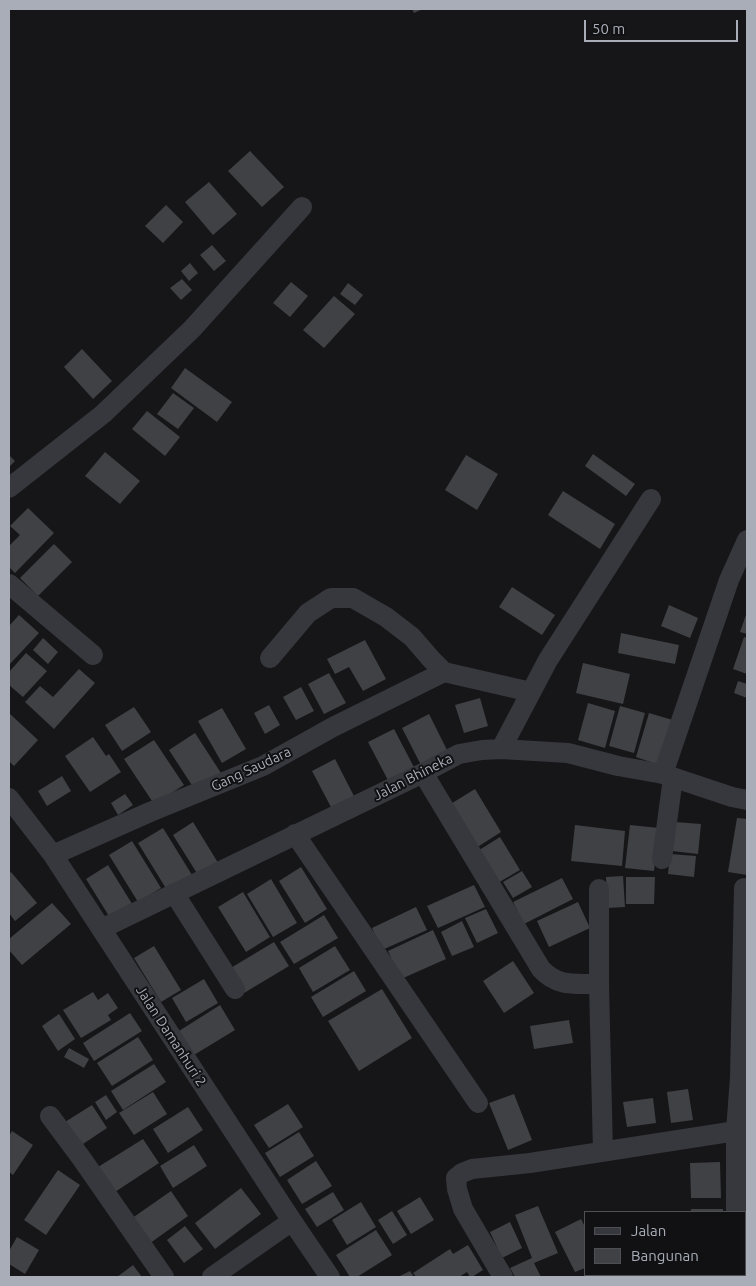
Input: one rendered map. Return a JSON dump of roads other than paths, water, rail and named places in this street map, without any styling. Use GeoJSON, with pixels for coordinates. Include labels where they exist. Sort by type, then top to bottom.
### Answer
{"type":"FeatureCollection","features":[{"type":"Feature","properties":{"kind":"street"},"geometry":{"type":"LineString","coordinates":[[9,488],[103,414],[192,330],[302,207]]}},
{"type":"Feature","properties":{"kind":"street"},"geometry":{"type":"LineString","coordinates":[[501,749],[548,660],[651,499]]}},
{"type":"Feature","properties":{"kind":"street"},"geometry":{"type":"LineString","coordinates":[[662,859],[668,776],[728,580],[747,540]]}},
{"type":"Feature","properties":{"kind":"street"},"geometry":{"type":"LineString","coordinates":[[9,584],[93,655]]}},
{"type":"Feature","properties":{"kind":"street"},"geometry":{"type":"LineString","coordinates":[[270,658],[308,613],[331,598],[353,598],[386,617],[412,637],[444,672],[531,692]]}},
{"type":"Feature","properties":{"kind":"street","name":"Gang Saudara"},"geometry":{"type":"LineString","coordinates":[[52,855],[150,812],[263,766],[333,727],[444,672]]}},
{"type":"Feature","properties":{"kind":"street","name":"Jalan Bhineka"},"geometry":{"type":"LineString","coordinates":[[101,929],[459,754],[501,749],[568,753],[668,776],[747,800]]}},
{"type":"Feature","properties":{"kind":"street"},"geometry":{"type":"LineString","coordinates":[[423,773],[541,969],[554,980],[563,983],[599,984]]}},
{"type":"Feature","properties":{"kind":"street","name":"Jalan Damanhuri 2"},"geometry":{"type":"LineString","coordinates":[[9,798],[52,855],[330,1277]]}},
{"type":"Feature","properties":{"kind":"street"},"geometry":{"type":"LineString","coordinates":[[295,834],[478,1103]]}},
{"type":"Feature","properties":{"kind":"street"},"geometry":{"type":"LineString","coordinates":[[736,1211],[736,1131],[740,1077],[744,888]]}},
{"type":"Feature","properties":{"kind":"street"},"geometry":{"type":"LineString","coordinates":[[599,889],[603,1152]]}},
{"type":"Feature","properties":{"kind":"street"},"geometry":{"type":"LineString","coordinates":[[174,893],[235,989]]}},
{"type":"Feature","properties":{"kind":"street"},"geometry":{"type":"LineString","coordinates":[[50,1116],[164,1277]]}},
{"type":"Feature","properties":{"kind":"street"},"geometry":{"type":"LineString","coordinates":[[503,1277],[463,1209],[456,1178],[462,1173],[472,1169],[530,1163],[736,1131]]}},
{"type":"Feature","properties":{"kind":"street"},"geometry":{"type":"LineString","coordinates":[[212,1277],[292,1221]]}}]}
